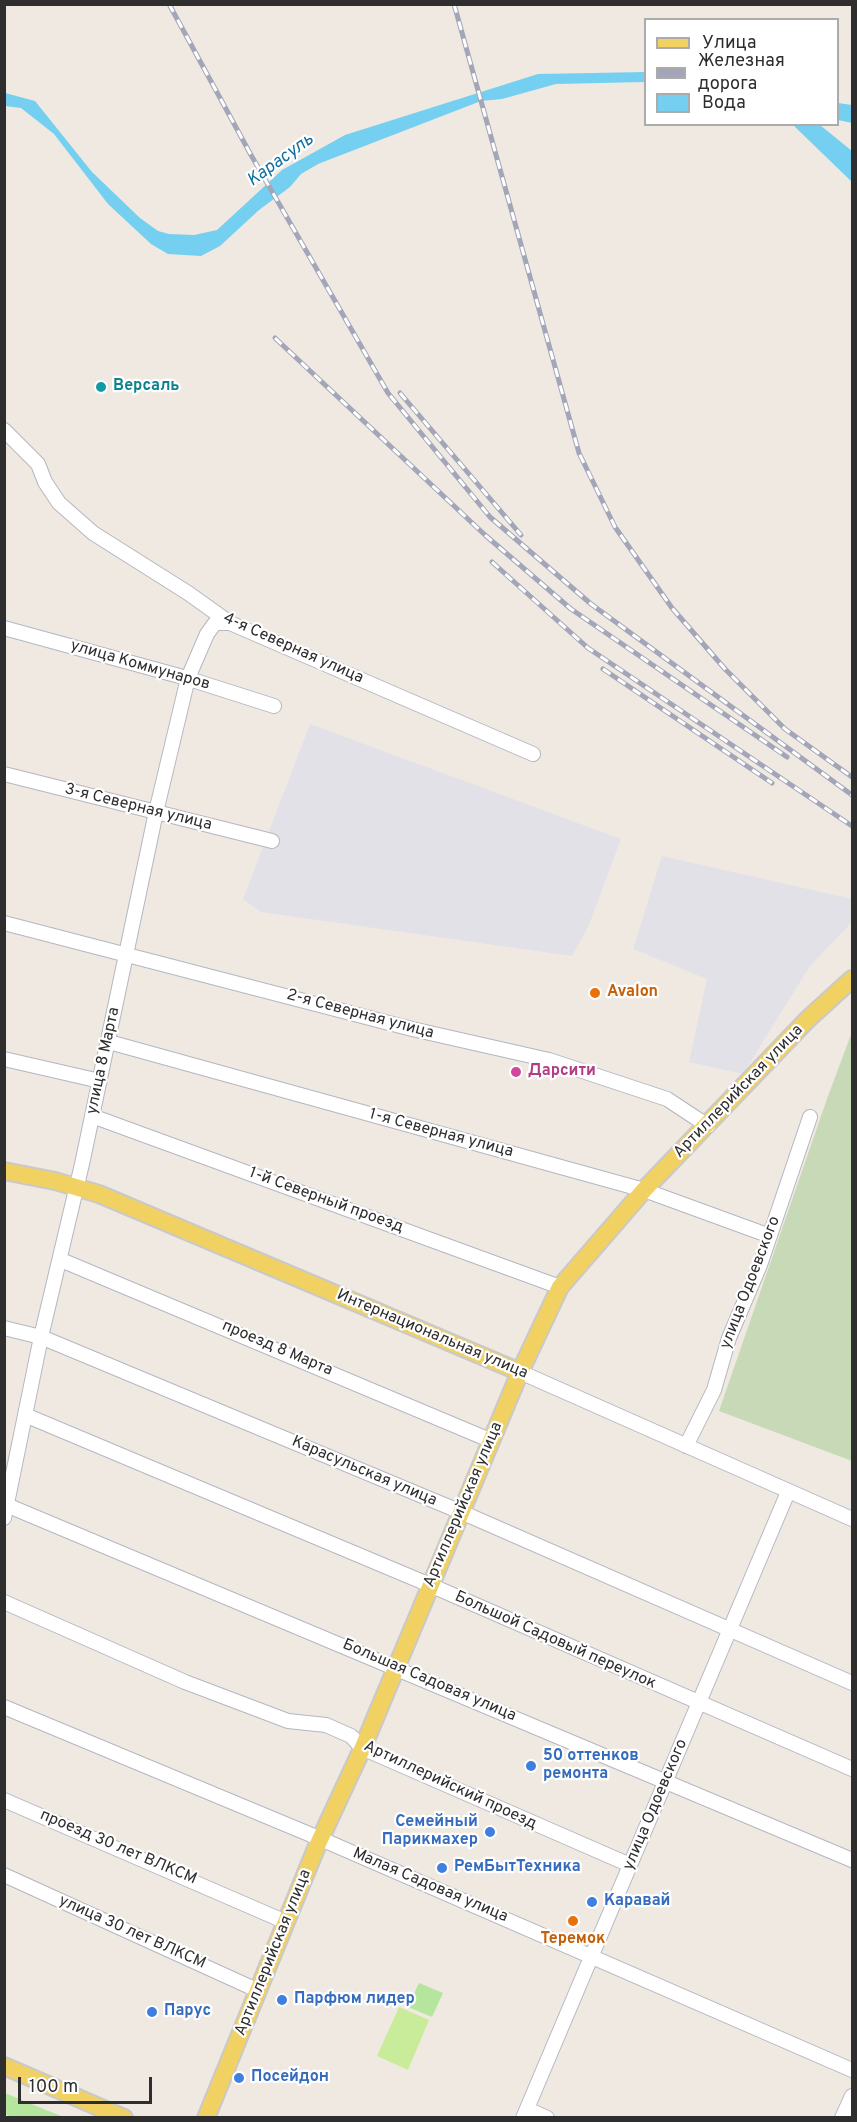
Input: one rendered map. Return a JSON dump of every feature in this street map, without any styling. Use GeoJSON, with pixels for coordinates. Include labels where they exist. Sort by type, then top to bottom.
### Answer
{"type":"FeatureCollection","features":[{"type":"Feature","properties":{"kind":"main road","name":"Артиллерийская улица"},"geometry":{"type":"LineString","coordinates":[[206,2118],[321,1839],[362,1748],[520,1372],[560,1287],[644,1190],[708,1126],[808,1019],[852,979]]}},
{"type":"Feature","properties":{"kind":"main road","name":"Интернациональная улица"},"geometry":{"type":"LineString","coordinates":[[4,1171],[77,1187],[110,1198],[520,1372]]}},
{"type":"Feature","properties":{"kind":"main road"},"geometry":{"type":"LineString","coordinates":[[4,2066],[124,2118]]}},
{"type":"Feature","properties":{"kind":"street","name":"4-я Северная улица"},"geometry":{"type":"LineString","coordinates":[[4,430],[38,464],[45,482],[59,503],[93,533],[213,617],[533,754]]}},
{"type":"Feature","properties":{"kind":"street","name":"улица 8 Марта"},"geometry":{"type":"LineString","coordinates":[[4,1518],[41,1337],[61,1260],[109,1042],[156,812],[188,678],[213,617]]}},
{"type":"Feature","properties":{"kind":"street","name":"улица Коммунаров"},"geometry":{"type":"LineString","coordinates":[[5,630],[188,678],[274,706]]}},
{"type":"Feature","properties":{"kind":"street","name":"3-я Северная улица"},"geometry":{"type":"LineString","coordinates":[[4,774],[272,841]]}},
{"type":"Feature","properties":{"kind":"street","name":"2-я Северная улица"},"geometry":{"type":"LineString","coordinates":[[4,923],[127,953],[412,1029],[549,1060],[667,1099],[708,1126]]}},
{"type":"Feature","properties":{"kind":"street","name":"1-я Северная улица"},"geometry":{"type":"LineString","coordinates":[[109,1042],[644,1190],[770,1236]]}},
{"type":"Feature","properties":{"kind":"street"},"geometry":{"type":"LineString","coordinates":[[4,1059],[100,1081]]}},
{"type":"Feature","properties":{"kind":"street","name":"1-й Северный проезд"},"geometry":{"type":"LineString","coordinates":[[92,1116],[560,1287]]}},
{"type":"Feature","properties":{"kind":"street","name":"улица Одоевского"},"geometry":{"type":"LineString","coordinates":[[686,1446],[714,1390],[729,1338],[770,1236],[810,1117]]}},
{"type":"Feature","properties":{"kind":"street","name":"проезд 8 Марта"},"geometry":{"type":"LineString","coordinates":[[61,1260],[492,1441]]}},
{"type":"Feature","properties":{"kind":"street","name":"Карасульская улица"},"geometry":{"type":"LineString","coordinates":[[4,1328],[41,1337],[461,1512],[852,1683]]}},
{"type":"Feature","properties":{"kind":"street","name":"Интернациональная улица"},"geometry":{"type":"LineString","coordinates":[[520,1372],[852,1519]]}},
{"type":"Feature","properties":{"kind":"street","name":"Большой Садовый переулок"},"geometry":{"type":"LineString","coordinates":[[25,1415],[430,1585],[852,1769]]}},
{"type":"Feature","properties":{"kind":"street","name":"улица Одоевского"},"geometry":{"type":"LineString","coordinates":[[525,2113],[731,1632],[788,1492]]}},
{"type":"Feature","properties":{"kind":"street","name":"Большая Садовая улица"},"geometry":{"type":"LineString","coordinates":[[6,1504],[852,1860]]}},
{"type":"Feature","properties":{"kind":"street","name":"Артиллерийский проезд"},"geometry":{"type":"LineString","coordinates":[[4,1602],[185,1682],[288,1721],[326,1725],[351,1736],[362,1748],[630,1865]]}},
{"type":"Feature","properties":{"kind":"street","name":"Малая Садовая улица"},"geometry":{"type":"LineString","coordinates":[[4,1707],[592,1955],[852,2070]]}},
{"type":"Feature","properties":{"kind":"street","name":"проезд 30 лет ВЛКСМ"},"geometry":{"type":"LineString","coordinates":[[4,1800],[286,1922]]}},
{"type":"Feature","properties":{"kind":"street","name":"улица 30 лет ВЛКСМ"},"geometry":{"type":"LineString","coordinates":[[4,1875],[259,1991]]}},
{"type":"Feature","properties":{"kind":"street"},"geometry":{"type":"LineString","coordinates":[[842,2118],[852,2096]]}},
{"type":"Feature","properties":{"kind":"street"},"geometry":{"type":"LineString","coordinates":[[525,2113],[547,2118]]}},
{"type":"Feature","properties":{"kind":"shaded area"},"geometry":{"type":"Polygon","coordinates":[[[310,724],[621,839],[589,925],[572,956],[261,912],[243,899],[310,724]]]}},
{"type":"Feature","properties":{"kind":"shaded area"},"geometry":{"type":"Polygon","coordinates":[[[662,856],[852,899],[852,922],[810,966],[743,1074],[689,1062],[707,979],[633,949],[662,856]]]}},
{"type":"Feature","properties":{"kind":"green space"},"geometry":{"type":"Polygon","coordinates":[[[852,1032],[852,1461],[719,1411],[852,1032]]]}},
{"type":"Feature","properties":{"kind":"green space"},"geometry":{"type":"Polygon","coordinates":[[[419,1983],[443,1993],[432,2017],[408,2007],[419,1983]]]}},
{"type":"Feature","properties":{"kind":"green space"},"geometry":{"type":"Polygon","coordinates":[[[399,2007],[429,2020],[408,2070],[377,2056],[399,2007]]]}},
{"type":"Feature","properties":{"kind":"green space"},"geometry":{"type":"Polygon","coordinates":[[[5,2093],[64,2117],[14,2118],[5,2114],[5,2093]]]}},
{"type":"Feature","properties":{"kind":"water"},"geometry":{"type":"Polygon","coordinates":[[[644,72],[644,82],[556,84],[502,99],[481,101],[318,164],[301,174],[290,187],[259,210],[220,246],[201,256],[168,254],[151,244],[108,204],[54,134],[21,108],[5,106],[5,93],[35,101],[92,172],[140,218],[158,231],[194,235],[217,230],[282,170],[345,135],[538,74],[644,72]]]}},
{"type":"Feature","properties":{"kind":"water"},"geometry":{"type":"Polygon","coordinates":[[[839,103],[852,105],[852,123],[839,120],[839,103]]]}},
{"type":"Feature","properties":{"kind":"water"},"geometry":{"type":"Polygon","coordinates":[[[794,126],[821,126],[852,151],[852,182],[794,126]]]}},
{"type":"Feature","properties":{"kind":"railway"},"geometry":{"type":"LineString","coordinates":[[169,4],[251,155],[388,393],[490,517],[591,604],[852,795]]}},
{"type":"Feature","properties":{"kind":"railway"},"geometry":{"type":"LineString","coordinates":[[454,4],[579,453],[615,527],[672,608],[725,669],[785,729],[852,777]]}},
{"type":"Feature","properties":{"kind":"railway"},"geometry":{"type":"LineString","coordinates":[[275,338],[485,535],[571,609],[787,757]]}},
{"type":"Feature","properties":{"kind":"railway"},"geometry":{"type":"LineString","coordinates":[[400,393],[521,535]]}},
{"type":"Feature","properties":{"kind":"railway"},"geometry":{"type":"LineString","coordinates":[[492,562],[588,648],[852,826]]}},
{"type":"Feature","properties":{"kind":"railway"},"geometry":{"type":"LineString","coordinates":[[603,669],[772,783]]}},
{"type":"Feature","properties":{"kind":"place","name":"Версаль"},"geometry":{"type":"Point","coordinates":[101,387]}},
{"type":"Feature","properties":{"kind":"place","name":"Avalon"},"geometry":{"type":"Point","coordinates":[595,993]}},
{"type":"Feature","properties":{"kind":"place","name":"Дарсити"},"geometry":{"type":"Point","coordinates":[516,1072]}},
{"type":"Feature","properties":{"kind":"place","name":"50 оттенков ремонта"},"geometry":{"type":"Point","coordinates":[531,1766]}},
{"type":"Feature","properties":{"kind":"place","name":"Семейный Парикмахер"},"geometry":{"type":"Point","coordinates":[490,1832]}},
{"type":"Feature","properties":{"kind":"place","name":"РемБытТехника"},"geometry":{"type":"Point","coordinates":[442,1868]}},
{"type":"Feature","properties":{"kind":"place","name":"Каравай"},"geometry":{"type":"Point","coordinates":[592,1902]}},
{"type":"Feature","properties":{"kind":"place","name":"Теремок"},"geometry":{"type":"Point","coordinates":[573,1921]}},
{"type":"Feature","properties":{"kind":"place","name":"Парфюм лидер"},"geometry":{"type":"Point","coordinates":[282,2000]}},
{"type":"Feature","properties":{"kind":"place","name":"Парус"},"geometry":{"type":"Point","coordinates":[152,2012]}},
{"type":"Feature","properties":{"kind":"place","name":"Посейдон"},"geometry":{"type":"Point","coordinates":[239,2078]}},
{"type":"Feature","properties":{"kind":"water label","name":"Карасуль"},"geometry":{"type":"Point","coordinates":[281,161]}}]}
